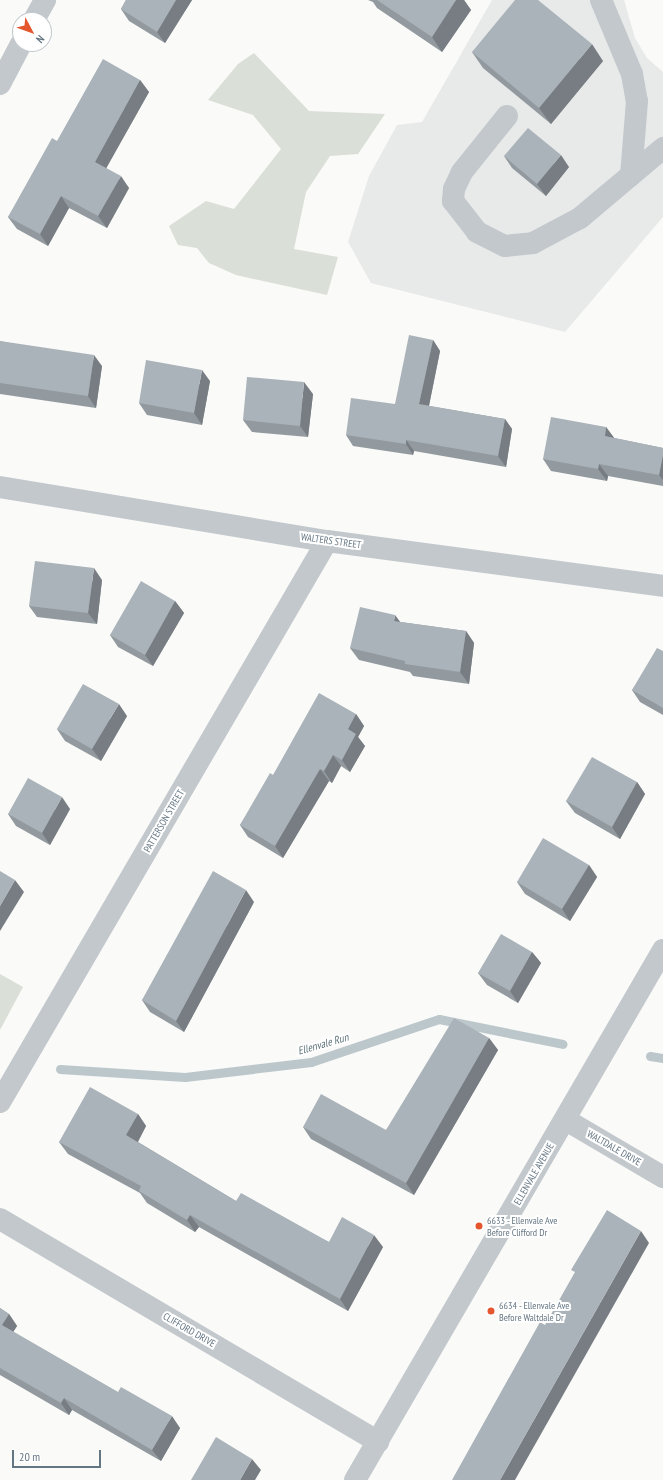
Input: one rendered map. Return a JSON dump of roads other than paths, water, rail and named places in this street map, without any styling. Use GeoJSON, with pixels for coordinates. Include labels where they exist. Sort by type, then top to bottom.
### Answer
{"type":"FeatureCollection","features":[{"type":"Feature","properties":{"kind":"street"},"geometry":{"type":"LineString","coordinates":[[38,12],[45,0]]}},
{"type":"Feature","properties":{"kind":"street"},"geometry":{"type":"LineString","coordinates":[[601,0],[632,74],[637,101],[631,175]]}},
{"type":"Feature","properties":{"kind":"street"},"geometry":{"type":"LineString","coordinates":[[0,84],[12,52]]}},
{"type":"Feature","properties":{"kind":"street"},"geometry":{"type":"LineString","coordinates":[[507,116],[462,172],[454,189],[453,201],[477,232],[505,246],[533,243],[580,218],[663,148]]}},
{"type":"Feature","properties":{"kind":"street","name":"WALTERS STREET"},"geometry":{"type":"LineString","coordinates":[[0,487],[327,541],[663,586]]}},
{"type":"Feature","properties":{"kind":"street","name":"PATTERSON STREET"},"geometry":{"type":"LineString","coordinates":[[0,1102],[327,541]]}},
{"type":"Feature","properties":{"kind":"street","name":"ELLENVALE AVENUE"},"geometry":{"type":"LineString","coordinates":[[356,1480],[566,1120],[663,950]]}},
{"type":"Feature","properties":{"kind":"street","name":"WALTDALE DRIVE"},"geometry":{"type":"LineString","coordinates":[[566,1120],[663,1177]]}},
{"type":"Feature","properties":{"kind":"street","name":"CLIFFORD DRIVE"},"geometry":{"type":"LineString","coordinates":[[0,1219],[378,1442]]}},
{"type":"Feature","properties":{"kind":"waterway","name":"Ellenvale Run"},"geometry":{"type":"LineString","coordinates":[[60,1069],[185,1077],[311,1062],[439,1019],[563,1044]]}},
{"type":"Feature","properties":{"kind":"waterway","name":"Ellenvale Run"},"geometry":{"type":"LineString","coordinates":[[650,1056],[663,1058]]}},
{"type":"Feature","properties":{"kind":"place","name":"6633 - Ellenvale Ave Before Clifford Dr"},"geometry":{"type":"Point","coordinates":[479,1226]}},
{"type":"Feature","properties":{"kind":"place","name":"6634 - Ellenvale Ave Before Waltdale Dr"},"geometry":{"type":"Point","coordinates":[491,1311]}}]}
